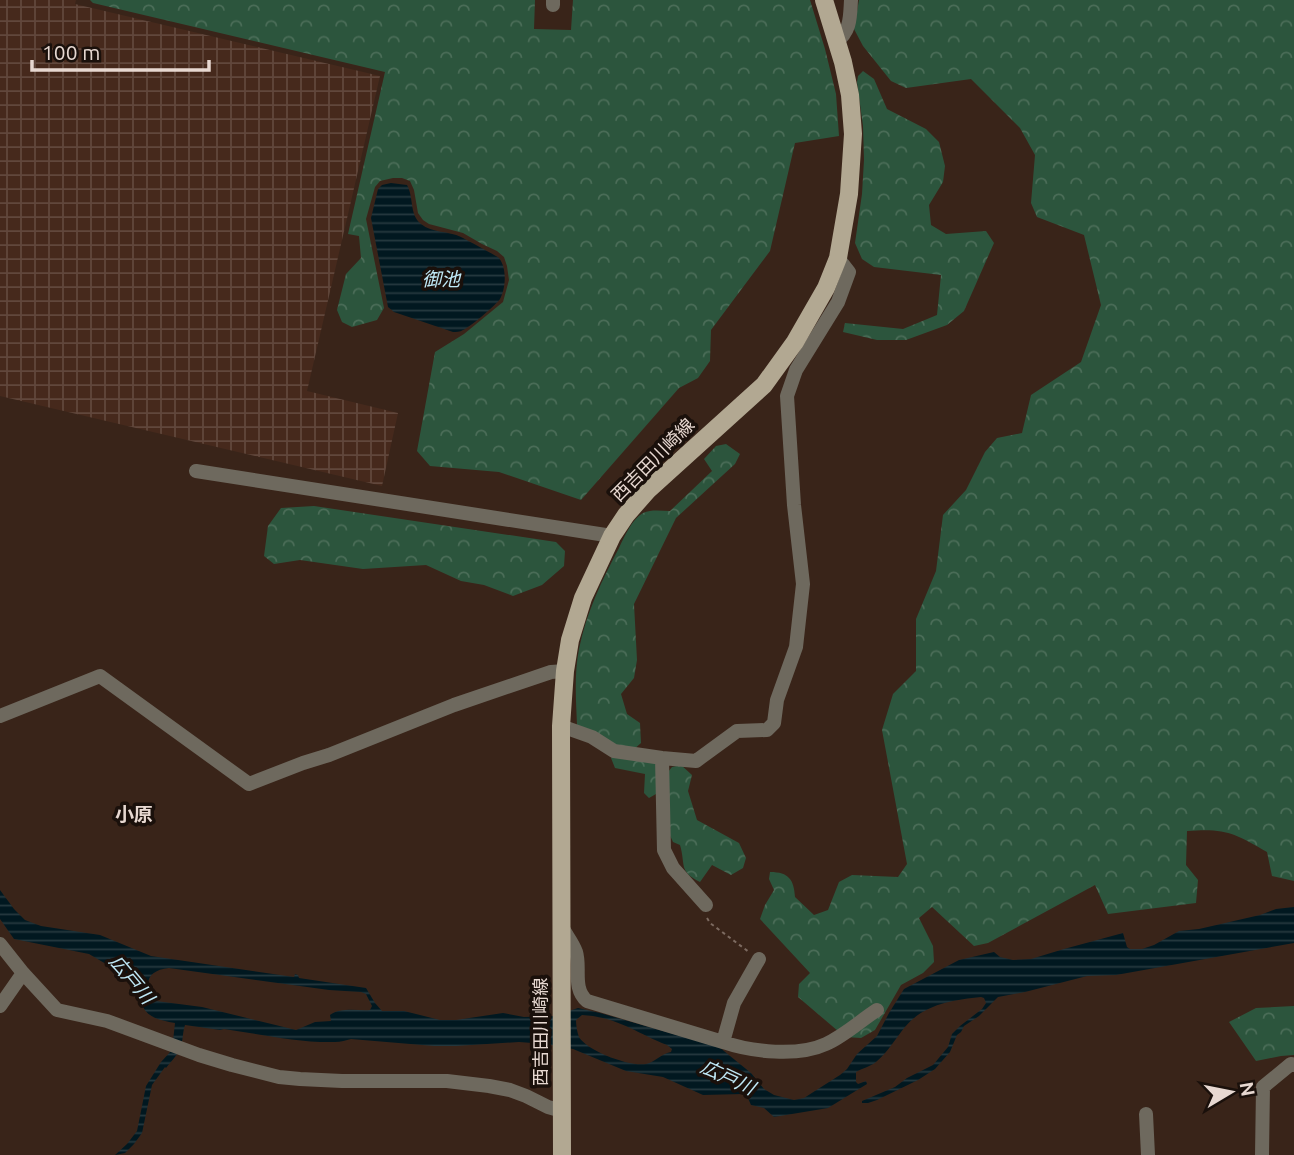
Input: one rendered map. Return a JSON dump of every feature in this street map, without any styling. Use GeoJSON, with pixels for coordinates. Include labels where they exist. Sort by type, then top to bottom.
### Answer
{"type":"FeatureCollection","features":[{"type":"Feature","properties":{"kind":"main road","name":"西吉田川崎線"},"geometry":{"type":"LineString","coordinates":[[562,1155],[561,726],[570,640],[583,598],[612,536],[626,515],[648,490],[764,385],[795,342],[827,288],[838,258],[849,194],[853,134],[850,95],[824,0]]}},
{"type":"Feature","properties":{"kind":"street"},"geometry":{"type":"LineString","coordinates":[[836,41],[848,27],[851,0]]}},
{"type":"Feature","properties":{"kind":"street"},"geometry":{"type":"LineString","coordinates":[[561,726],[593,737],[614,751],[696,761],[737,731],[767,730],[774,723],[777,700],[796,647],[803,584],[794,505],[787,396],[796,370],[838,302],[849,272],[838,258]]}},
{"type":"Feature","properties":{"kind":"street"},"geometry":{"type":"LineString","coordinates":[[196,471],[612,536]]}},
{"type":"Feature","properties":{"kind":"street"},"geometry":{"type":"LineString","coordinates":[[0,716],[100,676],[249,784],[454,705],[551,672],[565,671]]}},
{"type":"Feature","properties":{"kind":"street"},"geometry":{"type":"LineString","coordinates":[[662,758],[664,850],[673,869],[706,905]]}},
{"type":"Feature","properties":{"kind":"street"},"geometry":{"type":"LineString","coordinates":[[562,927],[575,949],[580,993],[587,1001],[743,1049],[783,1052],[816,1048],[830,1042],[877,1010]]}},
{"type":"Feature","properties":{"kind":"street"},"geometry":{"type":"LineString","coordinates":[[0,944],[57,1010],[107,1020],[199,1055],[256,1072],[279,1077],[342,1081],[447,1081],[510,1090],[548,1107],[562,1102]]}},
{"type":"Feature","properties":{"kind":"street"},"geometry":{"type":"LineString","coordinates":[[723,1042],[734,1003],[759,959]]}},
{"type":"Feature","properties":{"kind":"street"},"geometry":{"type":"LineString","coordinates":[[0,1006],[23,973]]}},
{"type":"Feature","properties":{"kind":"street"},"geometry":{"type":"LineString","coordinates":[[1262,1155],[1263,1087],[1294,1065]]}},
{"type":"Feature","properties":{"kind":"street"},"geometry":{"type":"LineString","coordinates":[[1146,1114],[1149,1155]]}},
{"type":"Feature","properties":{"kind":"path"},"geometry":{"type":"LineString","coordinates":[[706,905],[702,912],[710,923],[759,959]]}},
{"type":"Feature","properties":{"kind":"shaded area"},"geometry":{"type":"Polygon","coordinates":[[[0,0],[76,0],[75,4],[380,76],[307,391],[398,413],[382,486],[0,396],[0,0]]]}},
{"type":"Feature","properties":{"kind":"green space"},"geometry":{"type":"Polygon","coordinates":[[[90,0],[535,0],[534,29],[571,30],[573,0],[810,0],[836,94],[839,136],[795,143],[770,251],[711,330],[710,361],[698,378],[679,388],[581,500],[499,472],[430,466],[417,451],[435,352],[464,334],[503,302],[509,280],[504,257],[497,251],[463,233],[423,220],[418,213],[410,181],[393,178],[380,181],[375,187],[366,219],[384,308],[377,320],[352,327],[342,322],[337,310],[346,274],[361,258],[359,236],[348,234],[385,72],[93,3],[90,0]]]}},
{"type":"Feature","properties":{"kind":"green space"},"geometry":{"type":"Polygon","coordinates":[[[859,0],[1294,0],[1294,881],[1272,876],[1267,852],[1237,836],[1211,830],[1187,831],[1186,865],[1198,880],[1196,903],[1108,914],[1095,885],[988,943],[974,946],[932,907],[919,918],[933,946],[934,962],[923,973],[901,985],[875,1030],[861,1038],[845,1037],[798,997],[799,984],[810,973],[760,919],[774,890],[769,879],[770,872],[786,875],[793,886],[795,897],[814,915],[828,910],[839,882],[852,875],[898,877],[907,864],[882,730],[893,694],[916,671],[916,619],[936,571],[943,515],[966,490],[985,452],[997,438],[1022,433],[1031,395],[1081,362],[1101,305],[1084,235],[1037,217],[1031,203],[1035,155],[1020,128],[971,79],[906,88],[891,81],[863,46],[854,29],[859,0]]]}},
{"type":"Feature","properties":{"kind":"green space"},"geometry":{"type":"Polygon","coordinates":[[[863,71],[874,79],[887,109],[926,129],[939,142],[945,166],[943,182],[929,205],[931,225],[946,234],[986,231],[994,243],[964,311],[947,325],[906,340],[877,340],[843,332],[845,323],[903,329],[937,315],[941,275],[874,267],[862,259],[855,243],[864,160],[857,82],[863,71]]]}},
{"type":"Feature","properties":{"kind":"green space"},"geometry":{"type":"Polygon","coordinates":[[[726,444],[740,454],[735,464],[676,518],[634,604],[637,660],[634,678],[621,694],[627,714],[640,723],[641,743],[633,750],[617,747],[577,725],[577,658],[590,610],[635,519],[646,512],[670,511],[712,471],[704,459],[716,446],[726,444]]]}},
{"type":"Feature","properties":{"kind":"green space"},"geometry":{"type":"Polygon","coordinates":[[[314,506],[556,542],[565,551],[564,566],[542,585],[513,596],[484,585],[461,581],[426,565],[363,569],[300,560],[274,564],[264,556],[268,526],[281,508],[314,506]]]}},
{"type":"Feature","properties":{"kind":"green space"},"geometry":{"type":"Polygon","coordinates":[[[615,755],[652,760],[659,768],[656,794],[649,798],[644,793],[645,774],[615,768],[611,758],[615,755]]]}},
{"type":"Feature","properties":{"kind":"green space"},"geometry":{"type":"Polygon","coordinates":[[[681,765],[692,775],[688,791],[697,820],[739,843],[746,858],[743,868],[731,875],[712,865],[700,882],[688,874],[684,867],[680,845],[673,842],[668,831],[668,772],[672,767],[681,765]]]}},
{"type":"Feature","properties":{"kind":"green space"},"geometry":{"type":"Polygon","coordinates":[[[1294,1006],[1294,1055],[1256,1061],[1229,1022],[1256,1008],[1294,1006]]]}},
{"type":"Feature","properties":{"kind":"water","name":"御池"},"geometry":{"type":"Polygon","coordinates":[[[391,183],[407,185],[413,210],[421,224],[461,237],[502,262],[505,278],[500,299],[462,331],[453,332],[394,312],[388,307],[371,218],[378,189],[391,183]]]}},
{"type":"Feature","properties":{"kind":"water","name":"広戸川"},"geometry":{"type":"Polygon","coordinates":[[[0,890],[25,920],[41,926],[100,935],[151,956],[294,977],[295,974],[299,978],[366,988],[382,1011],[404,1011],[440,1020],[503,1013],[524,1017],[554,1016],[578,1008],[600,1013],[719,1047],[751,1073],[764,1089],[774,1095],[794,1100],[804,1098],[847,1069],[857,1054],[877,1036],[904,989],[959,960],[994,952],[1000,957],[1013,960],[1031,959],[1123,933],[1127,947],[1142,949],[1179,931],[1199,929],[1276,909],[1294,907],[1294,943],[1116,975],[1087,976],[998,997],[979,1016],[964,1026],[950,1052],[935,1069],[877,1100],[862,1103],[933,1065],[948,1047],[952,1034],[986,1003],[981,997],[940,1004],[913,1019],[874,1064],[856,1072],[856,1082],[858,1084],[866,1081],[867,1084],[828,1108],[774,1117],[764,1108],[751,1105],[743,1094],[703,1095],[663,1077],[626,1071],[573,1049],[546,1044],[519,1042],[434,1046],[351,1039],[321,1042],[185,1025],[178,1053],[152,1085],[142,1133],[125,1153],[115,1155],[137,1131],[146,1086],[172,1050],[175,1023],[157,1019],[149,1014],[143,1007],[139,989],[106,964],[89,954],[14,939],[0,919],[0,890]],[[169,968],[156,972],[149,979],[149,989],[156,1001],[202,1007],[296,1030],[315,1022],[331,1021],[330,1015],[339,1011],[370,1010],[372,1006],[366,994],[361,992],[169,968]],[[582,1015],[576,1020],[579,1037],[591,1048],[610,1057],[646,1064],[671,1052],[672,1049],[667,1045],[626,1026],[595,1016],[582,1015]]]}},
{"type":"Feature","properties":{"kind":"district","name":"小原"},"geometry":{"type":"Point","coordinates":[134,814]}}]}
